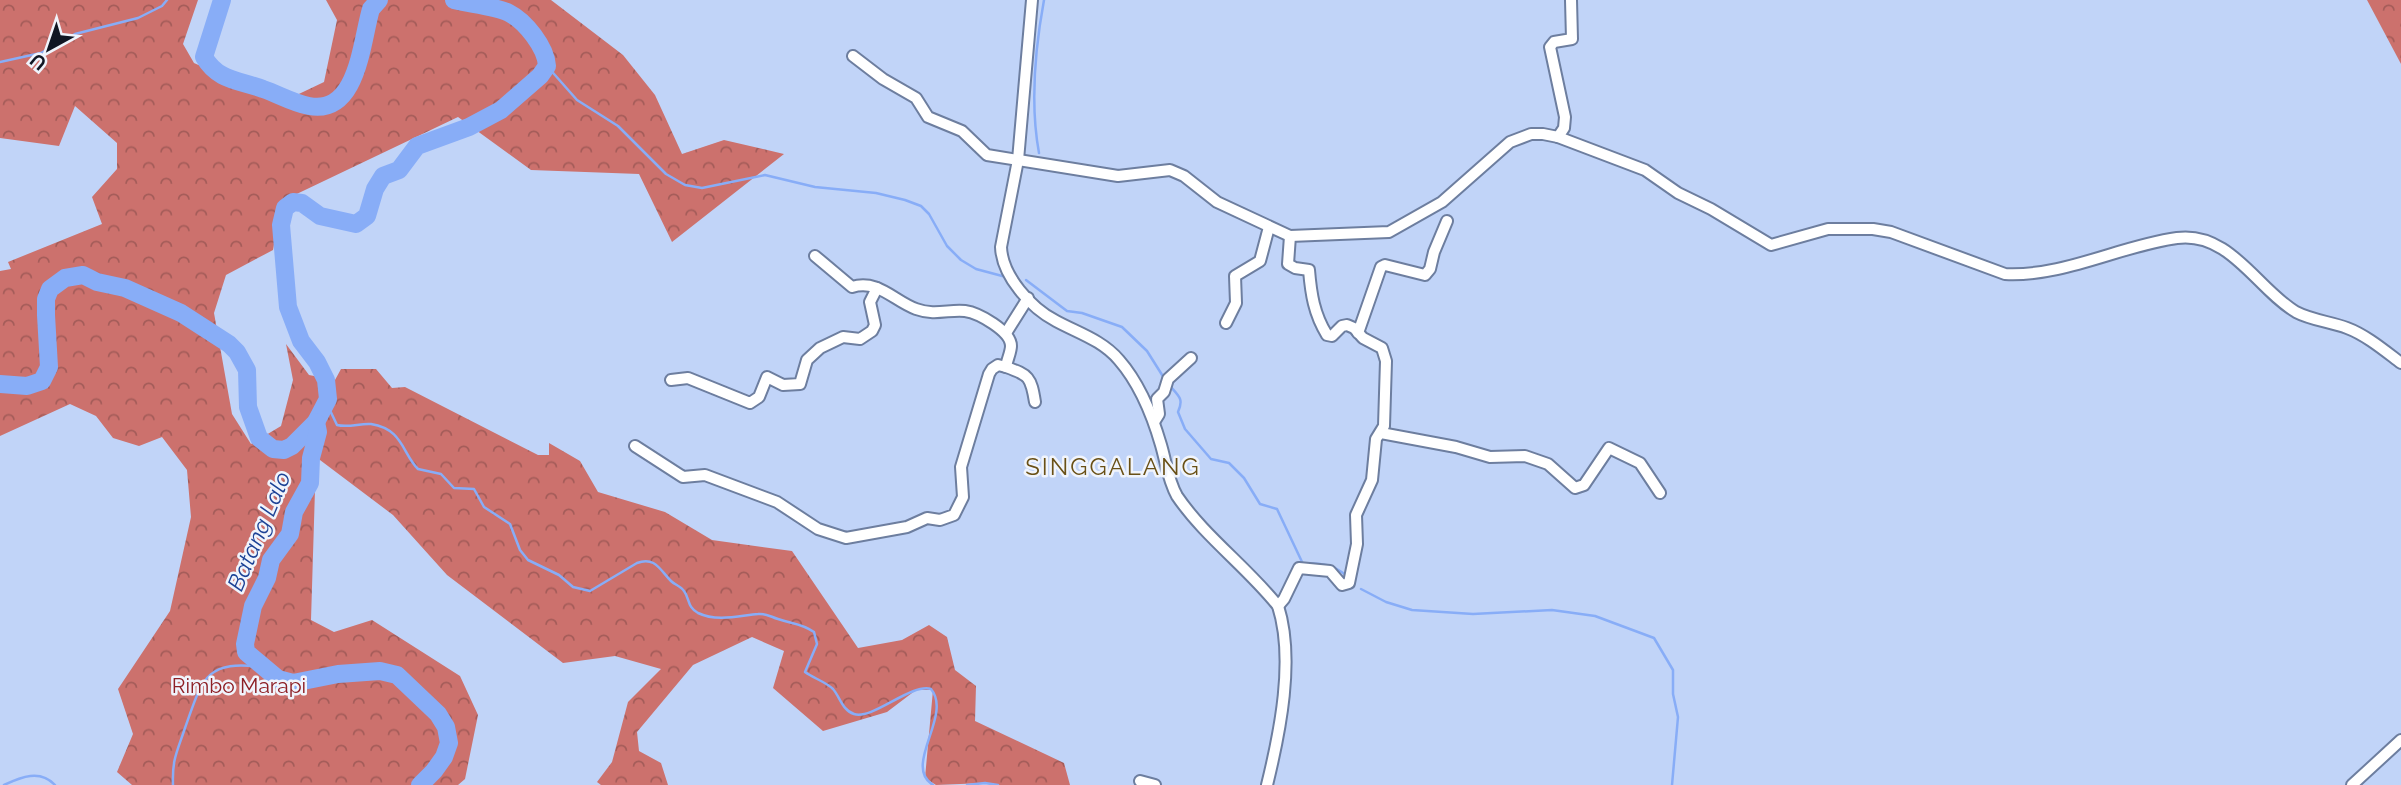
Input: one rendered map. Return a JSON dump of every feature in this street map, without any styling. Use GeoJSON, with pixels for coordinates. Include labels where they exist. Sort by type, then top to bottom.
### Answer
{"type":"FeatureCollection","features":[{"type":"Feature","properties":{"kind":"street"},"geometry":{"type":"LineString","coordinates":[[1032,0],[1018,160],[1001,256],[1006,269],[1028,298],[1054,320],[1101,344],[1118,358],[1135,380],[1154,422],[1167,471],[1177,495],[1278,606],[1284,623],[1286,646],[1279,730],[1267,785]]}},
{"type":"Feature","properties":{"kind":"street"},"geometry":{"type":"LineString","coordinates":[[1558,137],[1564,128],[1565,117],[1550,47],[1554,42],[1573,39],[1571,0]]}},
{"type":"Feature","properties":{"kind":"street"},"geometry":{"type":"LineString","coordinates":[[853,56],[883,79],[916,98],[928,117],[962,131],[984,153],[1118,176],[1170,170],[1184,176],[1217,202],[1290,236],[1389,232],[1442,202],[1510,142],[1531,134],[1543,134],[1558,137],[1644,170],[1678,193],[1711,209],[1771,245],[1828,229],[1873,229],[1891,232],[2005,274],[2018,275],[2060,268],[2178,238],[2202,241],[2233,256],[2296,312],[2351,329],[2401,363]]}},
{"type":"Feature","properties":{"kind":"street"},"geometry":{"type":"LineString","coordinates":[[1358,333],[1381,267],[1385,265],[1425,275],[1430,269],[1447,221]]}},
{"type":"Feature","properties":{"kind":"street"},"geometry":{"type":"LineString","coordinates":[[1226,323],[1237,303],[1235,276],[1260,261],[1269,227]]}},
{"type":"Feature","properties":{"kind":"street"},"geometry":{"type":"LineString","coordinates":[[1278,606],[1298,568],[1330,571],[1342,585],[1349,583],[1357,544],[1356,515],[1372,480],[1376,439],[1384,426],[1385,356],[1382,348],[1347,325],[1332,336],[1327,335],[1316,315],[1309,287],[1309,270],[1288,264],[1290,236]]}},
{"type":"Feature","properties":{"kind":"street"},"geometry":{"type":"LineString","coordinates":[[815,256],[852,287],[860,285],[877,288],[918,310],[941,314],[965,311],[995,325],[1006,333],[1011,348],[1006,367]]}},
{"type":"Feature","properties":{"kind":"street"},"geometry":{"type":"LineString","coordinates":[[671,380],[688,378],[750,403],[759,397],[767,377],[783,385],[800,384],[807,360],[820,348],[843,337],[860,339],[872,331],[875,325],[870,302],[877,288]]}},
{"type":"Feature","properties":{"kind":"street"},"geometry":{"type":"LineString","coordinates":[[1006,333],[1028,298]]}},
{"type":"Feature","properties":{"kind":"street"},"geometry":{"type":"LineString","coordinates":[[1154,422],[1159,414],[1157,399],[1165,391],[1168,379],[1191,358]]}},
{"type":"Feature","properties":{"kind":"street"},"geometry":{"type":"LineString","coordinates":[[635,446],[683,477],[705,475],[777,502],[818,529],[846,538],[906,527],[927,518],[940,520],[954,515],[963,496],[961,467],[992,369],[998,365],[1026,374],[1032,385],[1035,402]]}},
{"type":"Feature","properties":{"kind":"street"},"geometry":{"type":"LineString","coordinates":[[1381,433],[1456,447],[1490,457],[1525,456],[1548,464],[1575,488],[1584,485],[1609,448],[1640,463],[1660,493]]}},
{"type":"Feature","properties":{"kind":"street"},"geometry":{"type":"LineString","coordinates":[[2352,785],[2401,740]]}},
{"type":"Feature","properties":{"kind":"street"},"geometry":{"type":"LineString","coordinates":[[1140,781],[1155,785]]}},
{"type":"Feature","properties":{"kind":"green space","name":"Rimbo Marapi"},"geometry":{"type":"Polygon","coordinates":[[[0,0],[198,0],[183,44],[194,63],[282,102],[324,82],[337,20],[326,0],[551,0],[623,55],[655,95],[682,154],[724,140],[784,154],[672,242],[639,174],[531,170],[458,117],[282,201],[273,250],[226,275],[214,313],[232,414],[251,444],[281,426],[293,380],[286,344],[309,375],[335,380],[341,369],[376,369],[392,388],[405,387],[538,455],[549,455],[549,443],[580,461],[598,492],[665,512],[712,540],[792,551],[858,648],[902,640],[929,625],[947,637],[955,670],[976,686],[975,721],[1064,763],[1070,785],[936,785],[925,778],[933,690],[916,690],[887,712],[823,731],[773,688],[784,651],[752,637],[693,665],[637,732],[639,751],[661,763],[668,785],[601,785],[597,782],[612,762],[628,702],[661,669],[615,656],[563,663],[447,575],[393,515],[316,457],[311,620],[334,632],[372,620],[460,676],[478,715],[465,779],[458,785],[132,785],[117,772],[133,734],[118,689],[170,611],[191,517],[187,470],[162,437],[139,446],[113,438],[96,416],[70,404],[0,436],[0,271],[11,269],[8,262],[102,224],[92,197],[117,169],[117,143],[75,106],[59,146],[0,138],[0,0]]]}},
{"type":"Feature","properties":{"kind":"green space"},"geometry":{"type":"Polygon","coordinates":[[[2367,0],[2401,0],[2401,64],[2367,0]]]}},
{"type":"Feature","properties":{"kind":"waterway"},"geometry":{"type":"LineString","coordinates":[[0,62],[41,53],[75,34],[138,18],[162,6],[167,0]]}},
{"type":"Feature","properties":{"kind":"waterway"},"geometry":{"type":"LineString","coordinates":[[222,0],[204,57],[210,65],[230,79],[309,106],[325,106],[338,99],[348,88],[360,57],[371,9],[379,0]]}},
{"type":"Feature","properties":{"kind":"waterway"},"geometry":{"type":"LineString","coordinates":[[0,384],[27,386],[42,381],[49,367],[46,299],[50,289],[65,278],[83,275],[97,282],[125,288],[181,313],[229,344],[247,370],[248,407],[259,438],[273,449],[284,450],[292,446],[316,422],[328,399],[326,380],[317,362],[301,341],[288,307],[281,225],[285,208],[293,202],[302,203],[320,216],[356,224],[367,216],[375,189],[383,176],[399,170],[417,146],[469,127],[501,110],[540,76],[547,66],[539,43],[515,17],[497,9],[454,0]]}},
{"type":"Feature","properties":{"kind":"waterway"},"geometry":{"type":"LineString","coordinates":[[1039,153],[1035,76],[1044,0]]}},
{"type":"Feature","properties":{"kind":"waterway"},"geometry":{"type":"LineString","coordinates":[[547,66],[577,100],[618,126],[666,174],[685,185],[702,188],[765,175],[815,187],[876,193],[905,200],[921,206],[929,214],[947,246],[961,260],[976,269],[1006,277]]}},
{"type":"Feature","properties":{"kind":"waterway"},"geometry":{"type":"LineString","coordinates":[[1026,280],[1067,311],[1082,313],[1122,327],[1147,351],[1164,378]]}},
{"type":"Feature","properties":{"kind":"waterway"},"geometry":{"type":"LineString","coordinates":[[1170,386],[1180,398],[1178,412],[1185,429],[1211,459],[1229,463],[1244,478],[1260,504],[1277,509],[1303,564],[1327,565],[1347,576]]}},
{"type":"Feature","properties":{"kind":"waterway"},"geometry":{"type":"LineString","coordinates":[[327,404],[337,425],[371,424],[382,427],[396,436],[418,469],[441,474],[454,488],[474,489],[484,507],[510,524],[520,550],[528,560],[559,575],[573,587],[590,591],[637,563],[648,561],[657,565],[671,581],[683,589],[692,608],[705,616],[720,618],[764,614],[801,625],[814,632],[817,644],[805,672],[830,687],[844,706],[854,714],[871,712],[913,691],[931,689],[936,700],[936,712],[923,766],[925,776],[933,785]]}},
{"type":"Feature","properties":{"kind":"waterway","name":"Batang Lalo"},"geometry":{"type":"LineString","coordinates":[[316,422],[318,432],[311,458],[310,483],[294,512],[290,534],[271,560],[267,578],[253,606],[245,644],[246,652],[278,679],[293,683],[338,674],[380,671],[397,675],[438,714],[446,727],[449,743],[444,757],[420,785]]}},
{"type":"Feature","properties":{"kind":"waterway"},"geometry":{"type":"LineString","coordinates":[[1361,589],[1386,602],[1412,610],[1473,614],[1552,610],[1595,616],[1654,638],[1673,670],[1673,694],[1678,717],[1672,785]]}},
{"type":"Feature","properties":{"kind":"waterway"},"geometry":{"type":"LineString","coordinates":[[173,785],[177,750],[196,698],[208,677],[217,670],[228,667],[262,667]]}},
{"type":"Feature","properties":{"kind":"waterway"},"geometry":{"type":"LineString","coordinates":[[4,785],[30,776],[43,777],[55,785]]}},
{"type":"Feature","properties":{"kind":"waterway"},"geometry":{"type":"LineString","coordinates":[[967,785],[998,785]]}},
{"type":"Feature","properties":{"kind":"district","name":"SINGGALANG"},"geometry":{"type":"Point","coordinates":[1113,467]}}]}
